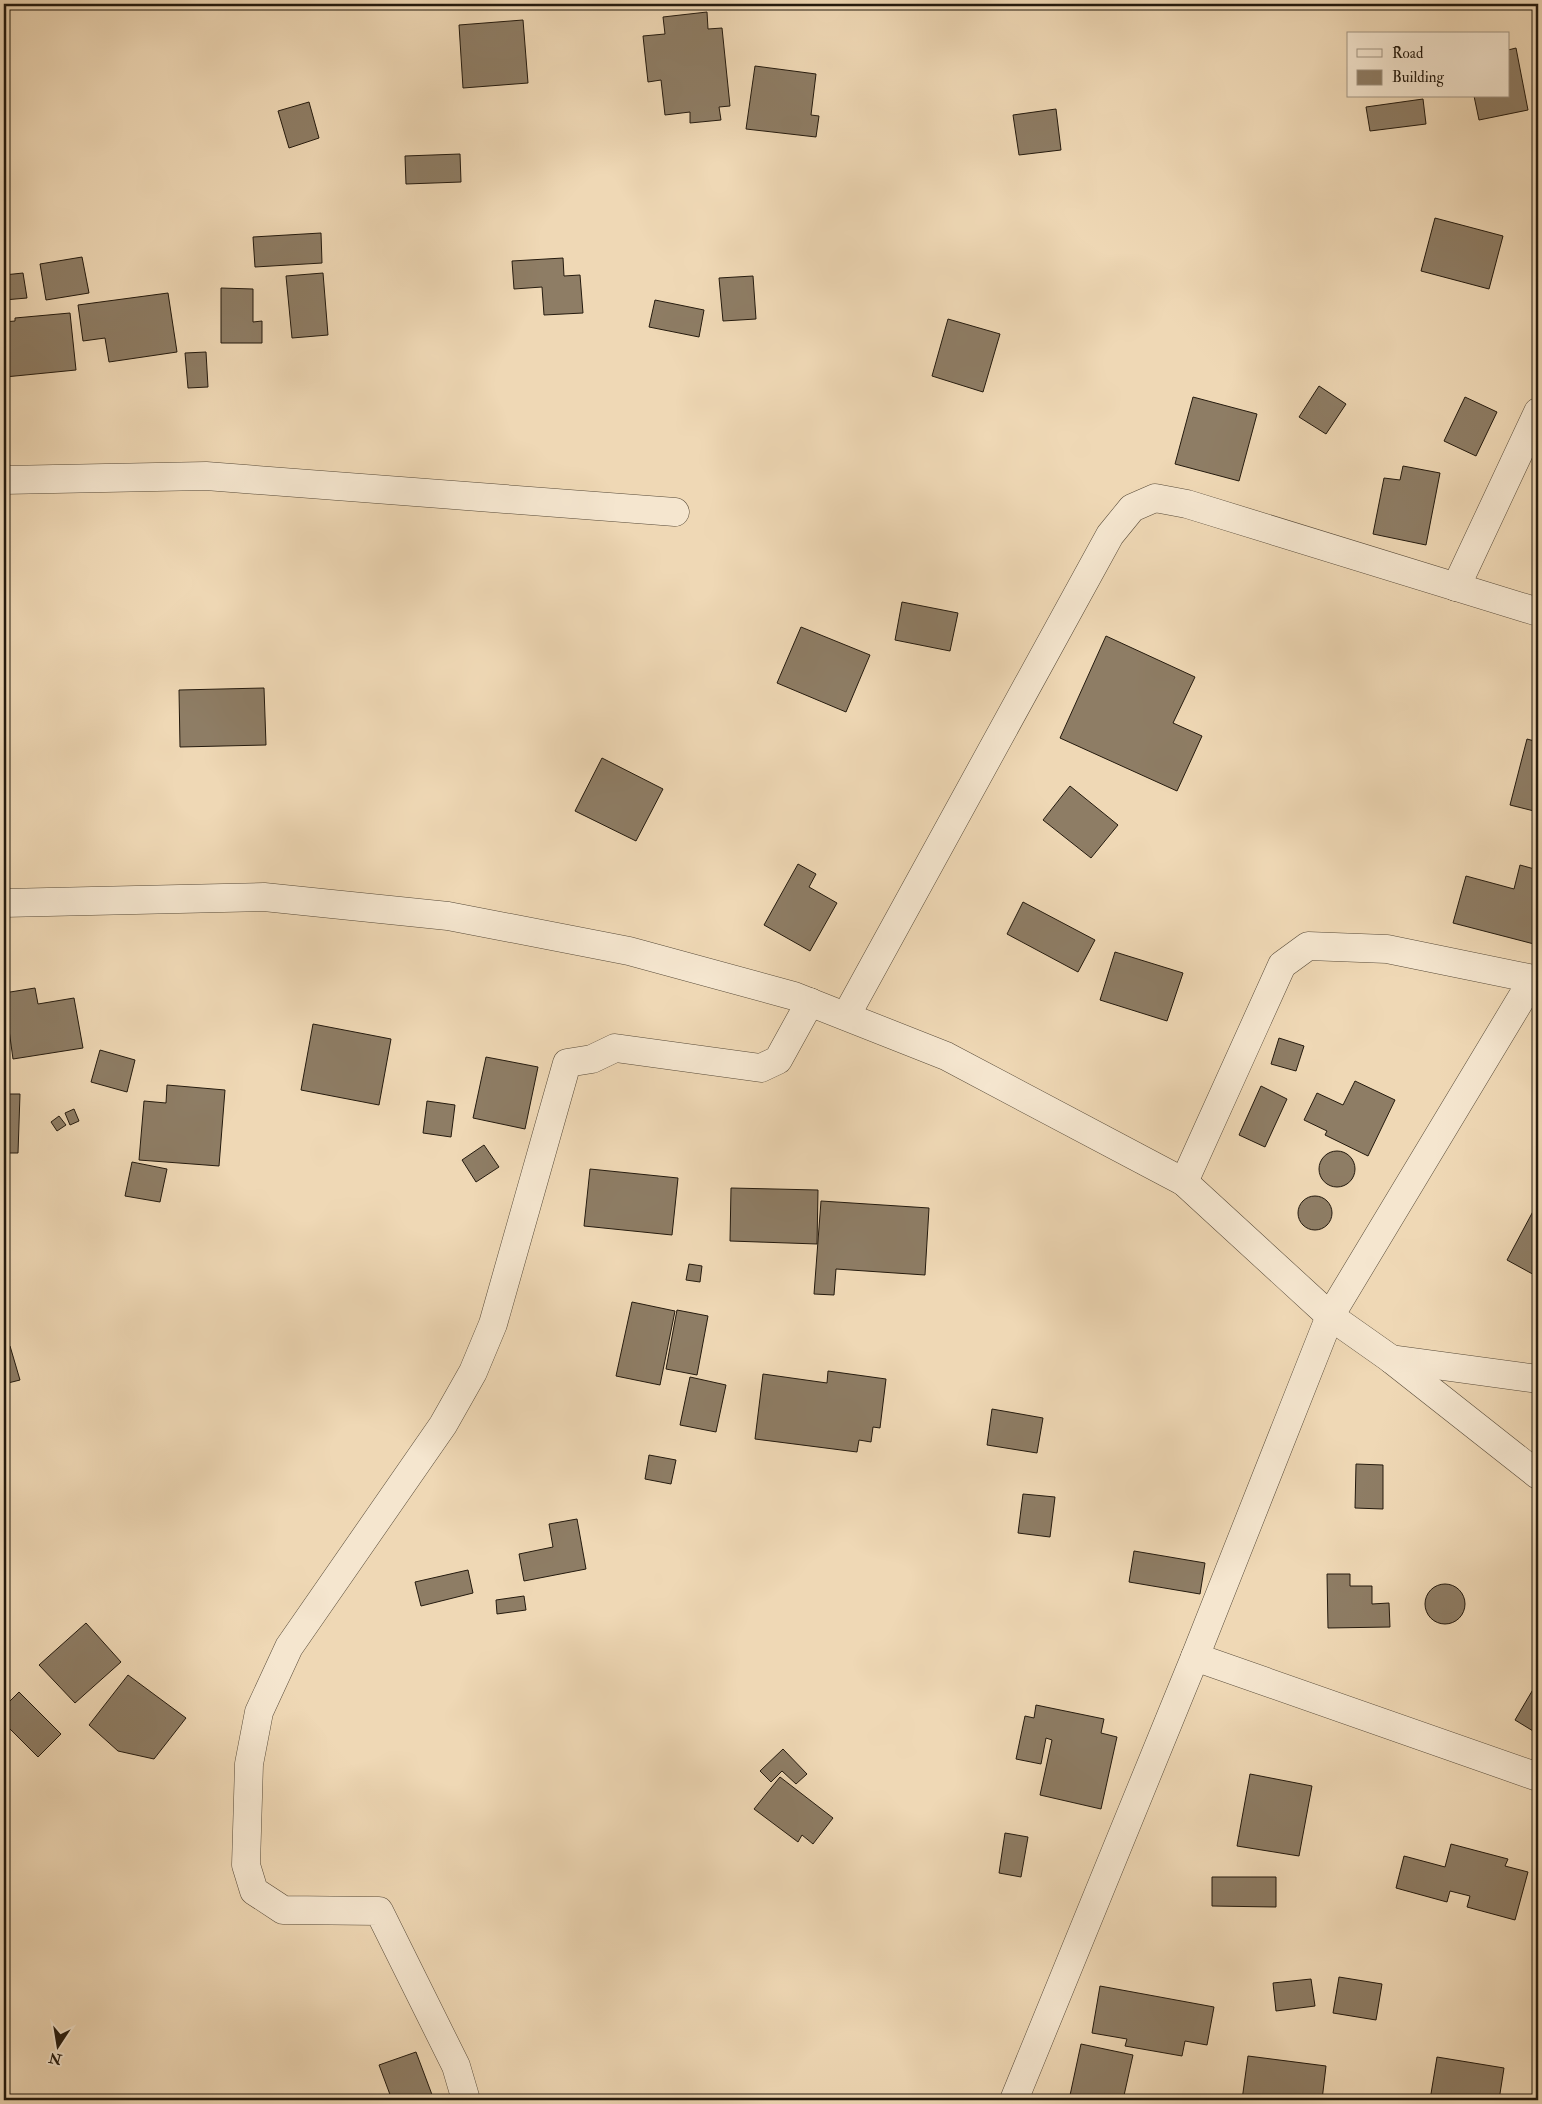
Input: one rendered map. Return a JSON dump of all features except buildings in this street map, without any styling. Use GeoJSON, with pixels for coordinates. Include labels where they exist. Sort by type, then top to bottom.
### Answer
{"type":"FeatureCollection","features":[{"type":"Feature","properties":{"kind":"street"},"geometry":{"type":"LineString","coordinates":[[1456,587],[1538,412]]}},
{"type":"Feature","properties":{"kind":"street"},"geometry":{"type":"LineString","coordinates":[[4,480],[206,476],[675,512]]}},
{"type":"Feature","properties":{"kind":"street"},"geometry":{"type":"LineString","coordinates":[[846,1016],[1110,535],[1132,508],[1155,498],[1187,504],[1538,612]]}},
{"type":"Feature","properties":{"kind":"street"},"geometry":{"type":"LineString","coordinates":[[4,903],[264,897],[448,916],[629,950],[810,1002],[946,1056],[1184,1182],[1330,1316],[1391,1359],[1538,1475]]}},
{"type":"Feature","properties":{"kind":"street"},"geometry":{"type":"LineString","coordinates":[[1014,2100],[1195,1657],[1330,1316],[1535,980],[1387,949],[1308,946],[1282,965],[1184,1182]]}},
{"type":"Feature","properties":{"kind":"street"},"geometry":{"type":"LineString","coordinates":[[466,2100],[456,2066],[379,1911],[283,1910],[254,1892],[246,1865],[249,1764],[259,1712],[289,1647],[443,1425],[473,1372],[493,1324],[567,1063],[592,1058],[615,1048],[762,1068],[778,1060],[810,1002]]}},
{"type":"Feature","properties":{"kind":"street"},"geometry":{"type":"LineString","coordinates":[[1391,1359],[1538,1379]]}},
{"type":"Feature","properties":{"kind":"street"},"geometry":{"type":"LineString","coordinates":[[1195,1657],[1538,1777]]}}]}
